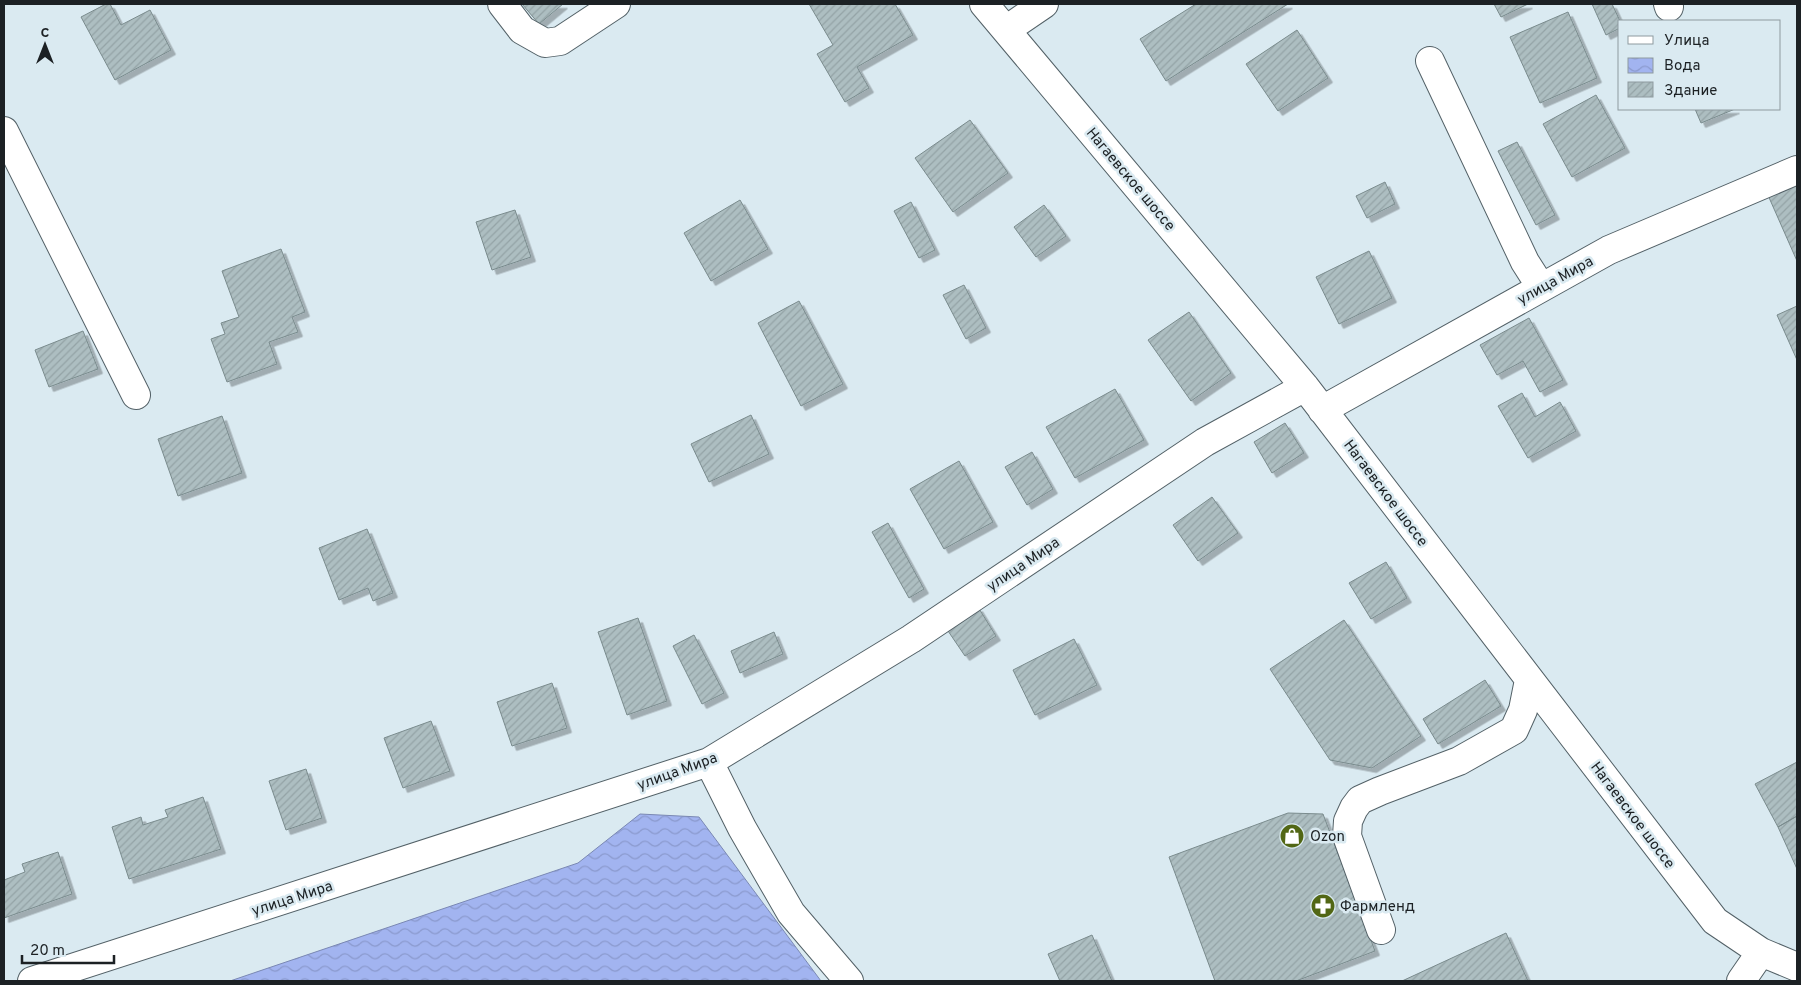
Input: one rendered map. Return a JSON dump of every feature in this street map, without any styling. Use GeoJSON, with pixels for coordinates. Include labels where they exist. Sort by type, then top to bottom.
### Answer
{"type":"FeatureCollection","features":[{"type":"Feature","properties":{"kind":"street"},"geometry":{"type":"LineString","coordinates":[[502,4],[522,30],[545,42],[560,42],[616,4]]}},
{"type":"Feature","properties":{"kind":"street","name":"Нагаевское шоссе"},"geometry":{"type":"LineString","coordinates":[[984,4],[1305,387],[1715,921],[1761,952],[1797,967]]}},
{"type":"Feature","properties":{"kind":"street"},"geometry":{"type":"LineString","coordinates":[[1006,30],[1044,4]]}},
{"type":"Feature","properties":{"kind":"street"},"geometry":{"type":"LineString","coordinates":[[1430,61],[1525,262],[1540,287]]}},
{"type":"Feature","properties":{"kind":"street"},"geometry":{"type":"LineString","coordinates":[[4,131],[136,395]]}},
{"type":"Feature","properties":{"kind":"street","name":"улица Мира"},"geometry":{"type":"LineString","coordinates":[[1322,410],[1608,250],[1797,170]]}},
{"type":"Feature","properties":{"kind":"street","name":"улица Мира"},"geometry":{"type":"LineString","coordinates":[[32,981],[709,762],[911,639],[1205,442],[1305,387]]}},
{"type":"Feature","properties":{"kind":"street"},"geometry":{"type":"LineString","coordinates":[[1381,930],[1347,836],[1348,821],[1354,808],[1360,800],[1459,761],[1514,730],[1523,710],[1529,680]]}},
{"type":"Feature","properties":{"kind":"street"},"geometry":{"type":"LineString","coordinates":[[709,762],[742,828],[791,913],[849,981]]}},
{"type":"Feature","properties":{"kind":"street"},"geometry":{"type":"LineString","coordinates":[[1741,981],[1761,952]]}},
{"type":"Feature","properties":{"kind":"water"},"geometry":{"type":"Polygon","coordinates":[[[640,814],[699,817],[821,981],[230,981],[578,863],[640,814]]]}},
{"type":"Feature","properties":{"kind":"building"},"geometry":{"type":"Polygon","coordinates":[[[106,4],[110,4],[121,25],[150,10],[171,50],[115,80],[81,17],[106,4]]]}},
{"type":"Feature","properties":{"kind":"building"},"geometry":{"type":"Polygon","coordinates":[[[522,4],[563,4],[539,24],[522,4]]]}},
{"type":"Feature","properties":{"kind":"building"},"geometry":{"type":"Polygon","coordinates":[[[809,4],[895,4],[913,35],[857,67],[869,88],[845,102],[817,54],[833,45],[809,4]]]}},
{"type":"Feature","properties":{"kind":"building"},"geometry":{"type":"Polygon","coordinates":[[[1196,4],[1288,4],[1166,81],[1140,39],[1196,4]]]}},
{"type":"Feature","properties":{"kind":"building"},"geometry":{"type":"Polygon","coordinates":[[[1494,4],[1528,4],[1501,17],[1494,4]]]}},
{"type":"Feature","properties":{"kind":"building"},"geometry":{"type":"Polygon","coordinates":[[[1592,4],[1612,4],[1620,20],[1618,20],[1618,29],[1606,35],[1592,4]]]}},
{"type":"Feature","properties":{"kind":"building"},"geometry":{"type":"Polygon","coordinates":[[[1568,12],[1597,78],[1540,103],[1510,37],[1568,12]]]}},
{"type":"Feature","properties":{"kind":"building"},"geometry":{"type":"Polygon","coordinates":[[[1297,30],[1328,78],[1278,111],[1246,64],[1297,30]]]}},
{"type":"Feature","properties":{"kind":"building"},"geometry":{"type":"Polygon","coordinates":[[[1596,95],[1625,148],[1572,177],[1543,124],[1596,95]]]}},
{"type":"Feature","properties":{"kind":"building"},"geometry":{"type":"Polygon","coordinates":[[[1695,110],[1733,110],[1701,123],[1695,110]]]}},
{"type":"Feature","properties":{"kind":"building"},"geometry":{"type":"Polygon","coordinates":[[[970,120],[1008,173],[953,212],[915,158],[970,120]]]}},
{"type":"Feature","properties":{"kind":"building"},"geometry":{"type":"Polygon","coordinates":[[[1517,142],[1555,215],[1536,225],[1498,151],[1517,142]]]}},
{"type":"Feature","properties":{"kind":"building"},"geometry":{"type":"Polygon","coordinates":[[[1797,180],[1797,261],[1767,193],[1797,180]]]}},
{"type":"Feature","properties":{"kind":"building"},"geometry":{"type":"Polygon","coordinates":[[[1385,182],[1395,204],[1367,218],[1356,196],[1385,182]]]}},
{"type":"Feature","properties":{"kind":"building"},"geometry":{"type":"Polygon","coordinates":[[[740,200],[768,249],[711,281],[684,233],[740,200]]]}},
{"type":"Feature","properties":{"kind":"building"},"geometry":{"type":"Polygon","coordinates":[[[911,202],[935,250],[919,258],[894,211],[911,202]]]}},
{"type":"Feature","properties":{"kind":"building"},"geometry":{"type":"Polygon","coordinates":[[[1044,205],[1066,236],[1036,257],[1014,227],[1044,205]]]}},
{"type":"Feature","properties":{"kind":"building"},"geometry":{"type":"Polygon","coordinates":[[[515,210],[531,257],[492,270],[476,222],[515,210]]]}},
{"type":"Feature","properties":{"kind":"building"},"geometry":{"type":"Polygon","coordinates":[[[281,249],[305,312],[292,317],[298,332],[269,342],[277,364],[227,382],[211,339],[225,334],[221,323],[239,317],[222,271],[281,249]]]}},
{"type":"Feature","properties":{"kind":"building"},"geometry":{"type":"Polygon","coordinates":[[[1369,251],[1392,298],[1339,324],[1316,277],[1369,251]]]}},
{"type":"Feature","properties":{"kind":"building"},"geometry":{"type":"Polygon","coordinates":[[[964,285],[986,328],[966,339],[943,295],[964,285]]]}},
{"type":"Feature","properties":{"kind":"building"},"geometry":{"type":"Polygon","coordinates":[[[799,301],[843,384],[801,406],[758,323],[799,301]]]}},
{"type":"Feature","properties":{"kind":"building"},"geometry":{"type":"Polygon","coordinates":[[[1797,306],[1797,360],[1777,315],[1797,306]]]}},
{"type":"Feature","properties":{"kind":"building"},"geometry":{"type":"Polygon","coordinates":[[[1189,312],[1231,373],[1191,401],[1148,340],[1189,312]]]}},
{"type":"Feature","properties":{"kind":"building"},"geometry":{"type":"Polygon","coordinates":[[[1529,318],[1563,380],[1540,392],[1523,361],[1497,375],[1480,345],[1529,318]]]}},
{"type":"Feature","properties":{"kind":"building"},"geometry":{"type":"Polygon","coordinates":[[[83,331],[98,369],[49,387],[35,350],[83,331]]]}},
{"type":"Feature","properties":{"kind":"building"},"geometry":{"type":"Polygon","coordinates":[[[1115,389],[1144,440],[1075,478],[1046,427],[1115,389]]]}},
{"type":"Feature","properties":{"kind":"building"},"geometry":{"type":"Polygon","coordinates":[[[1522,393],[1535,417],[1560,402],[1576,431],[1528,458],[1498,406],[1522,393]]]}},
{"type":"Feature","properties":{"kind":"building"},"geometry":{"type":"Polygon","coordinates":[[[751,415],[769,454],[709,482],[691,444],[751,415]]]}},
{"type":"Feature","properties":{"kind":"building"},"geometry":{"type":"Polygon","coordinates":[[[222,416],[242,473],[178,496],[158,439],[222,416]]]}},
{"type":"Feature","properties":{"kind":"building"},"geometry":{"type":"Polygon","coordinates":[[[1285,423],[1304,453],[1272,473],[1254,442],[1285,423]]]}},
{"type":"Feature","properties":{"kind":"building"},"geometry":{"type":"Polygon","coordinates":[[[1032,452],[1053,489],[1027,505],[1005,467],[1032,452]]]}},
{"type":"Feature","properties":{"kind":"building"},"geometry":{"type":"Polygon","coordinates":[[[959,461],[993,522],[944,549],[910,489],[959,461]]]}},
{"type":"Feature","properties":{"kind":"building"},"geometry":{"type":"Polygon","coordinates":[[[1212,497],[1238,533],[1198,561],[1173,525],[1212,497]]]}},
{"type":"Feature","properties":{"kind":"building"},"geometry":{"type":"Polygon","coordinates":[[[888,523],[924,589],[909,598],[872,532],[888,523]]]}},
{"type":"Feature","properties":{"kind":"building"},"geometry":{"type":"Polygon","coordinates":[[[367,529],[393,593],[373,601],[368,588],[339,600],[319,548],[367,529]]]}},
{"type":"Feature","properties":{"kind":"building"},"geometry":{"type":"Polygon","coordinates":[[[1386,562],[1407,598],[1371,619],[1349,583],[1386,562]]]}},
{"type":"Feature","properties":{"kind":"building"},"geometry":{"type":"Polygon","coordinates":[[[978,607],[996,636],[965,656],[946,628],[978,607]]]}},
{"type":"Feature","properties":{"kind":"building"},"geometry":{"type":"Polygon","coordinates":[[[638,618],[667,701],[627,715],[598,632],[638,618]]]}},
{"type":"Feature","properties":{"kind":"building"},"geometry":{"type":"Polygon","coordinates":[[[1344,620],[1421,736],[1372,768],[1330,760],[1270,669],[1344,620]]]}},
{"type":"Feature","properties":{"kind":"building"},"geometry":{"type":"Polygon","coordinates":[[[774,632],[783,654],[740,673],[731,651],[774,632]]]}},
{"type":"Feature","properties":{"kind":"building"},"geometry":{"type":"Polygon","coordinates":[[[694,635],[724,693],[702,704],[673,646],[694,635]]]}},
{"type":"Feature","properties":{"kind":"building"},"geometry":{"type":"Polygon","coordinates":[[[1074,639],[1097,685],[1035,715],[1013,670],[1074,639]]]}},
{"type":"Feature","properties":{"kind":"building"},"geometry":{"type":"Polygon","coordinates":[[[1485,680],[1501,706],[1438,744],[1423,719],[1485,680]]]}},
{"type":"Feature","properties":{"kind":"building"},"geometry":{"type":"Polygon","coordinates":[[[552,683],[567,728],[512,746],[497,702],[552,683]]]}},
{"type":"Feature","properties":{"kind":"building"},"geometry":{"type":"Polygon","coordinates":[[[431,721],[450,771],[403,788],[384,738],[431,721]]]}},
{"type":"Feature","properties":{"kind":"building"},"geometry":{"type":"Polygon","coordinates":[[[1797,762],[1797,816],[1778,827],[1755,784],[1797,762]]]}},
{"type":"Feature","properties":{"kind":"building"},"geometry":{"type":"Polygon","coordinates":[[[306,769],[322,818],[286,830],[269,781],[306,769]]]}},
{"type":"Feature","properties":{"kind":"building"},"geometry":{"type":"Polygon","coordinates":[[[203,797],[221,849],[129,879],[112,827],[141,817],[143,825],[168,817],[165,810],[203,797]]]}},
{"type":"Feature","properties":{"kind":"building"},"geometry":{"type":"Polygon","coordinates":[[[1288,813],[1323,814],[1375,951],[1296,981],[1215,981],[1169,857],[1288,813]]]}},
{"type":"Feature","properties":{"kind":"building"},"geometry":{"type":"Polygon","coordinates":[[[1797,816],[1797,869],[1778,827],[1797,816]]]}},
{"type":"Feature","properties":{"kind":"building"},"geometry":{"type":"Polygon","coordinates":[[[58,852],[72,894],[4,918],[4,880],[25,872],[22,864],[58,852]]]}},
{"type":"Feature","properties":{"kind":"building"},"geometry":{"type":"Polygon","coordinates":[[[1506,933],[1528,981],[1402,981],[1506,933]]]}},
{"type":"Feature","properties":{"kind":"building"},"geometry":{"type":"Polygon","coordinates":[[[1092,935],[1112,981],[1060,981],[1048,954],[1092,935]]]}},
{"type":"Feature","properties":{"kind":"place","name":"Ozon"},"geometry":{"type":"Point","coordinates":[1292,836]}},
{"type":"Feature","properties":{"kind":"place","name":"Фармленд"},"geometry":{"type":"Point","coordinates":[1323,906]}}]}
